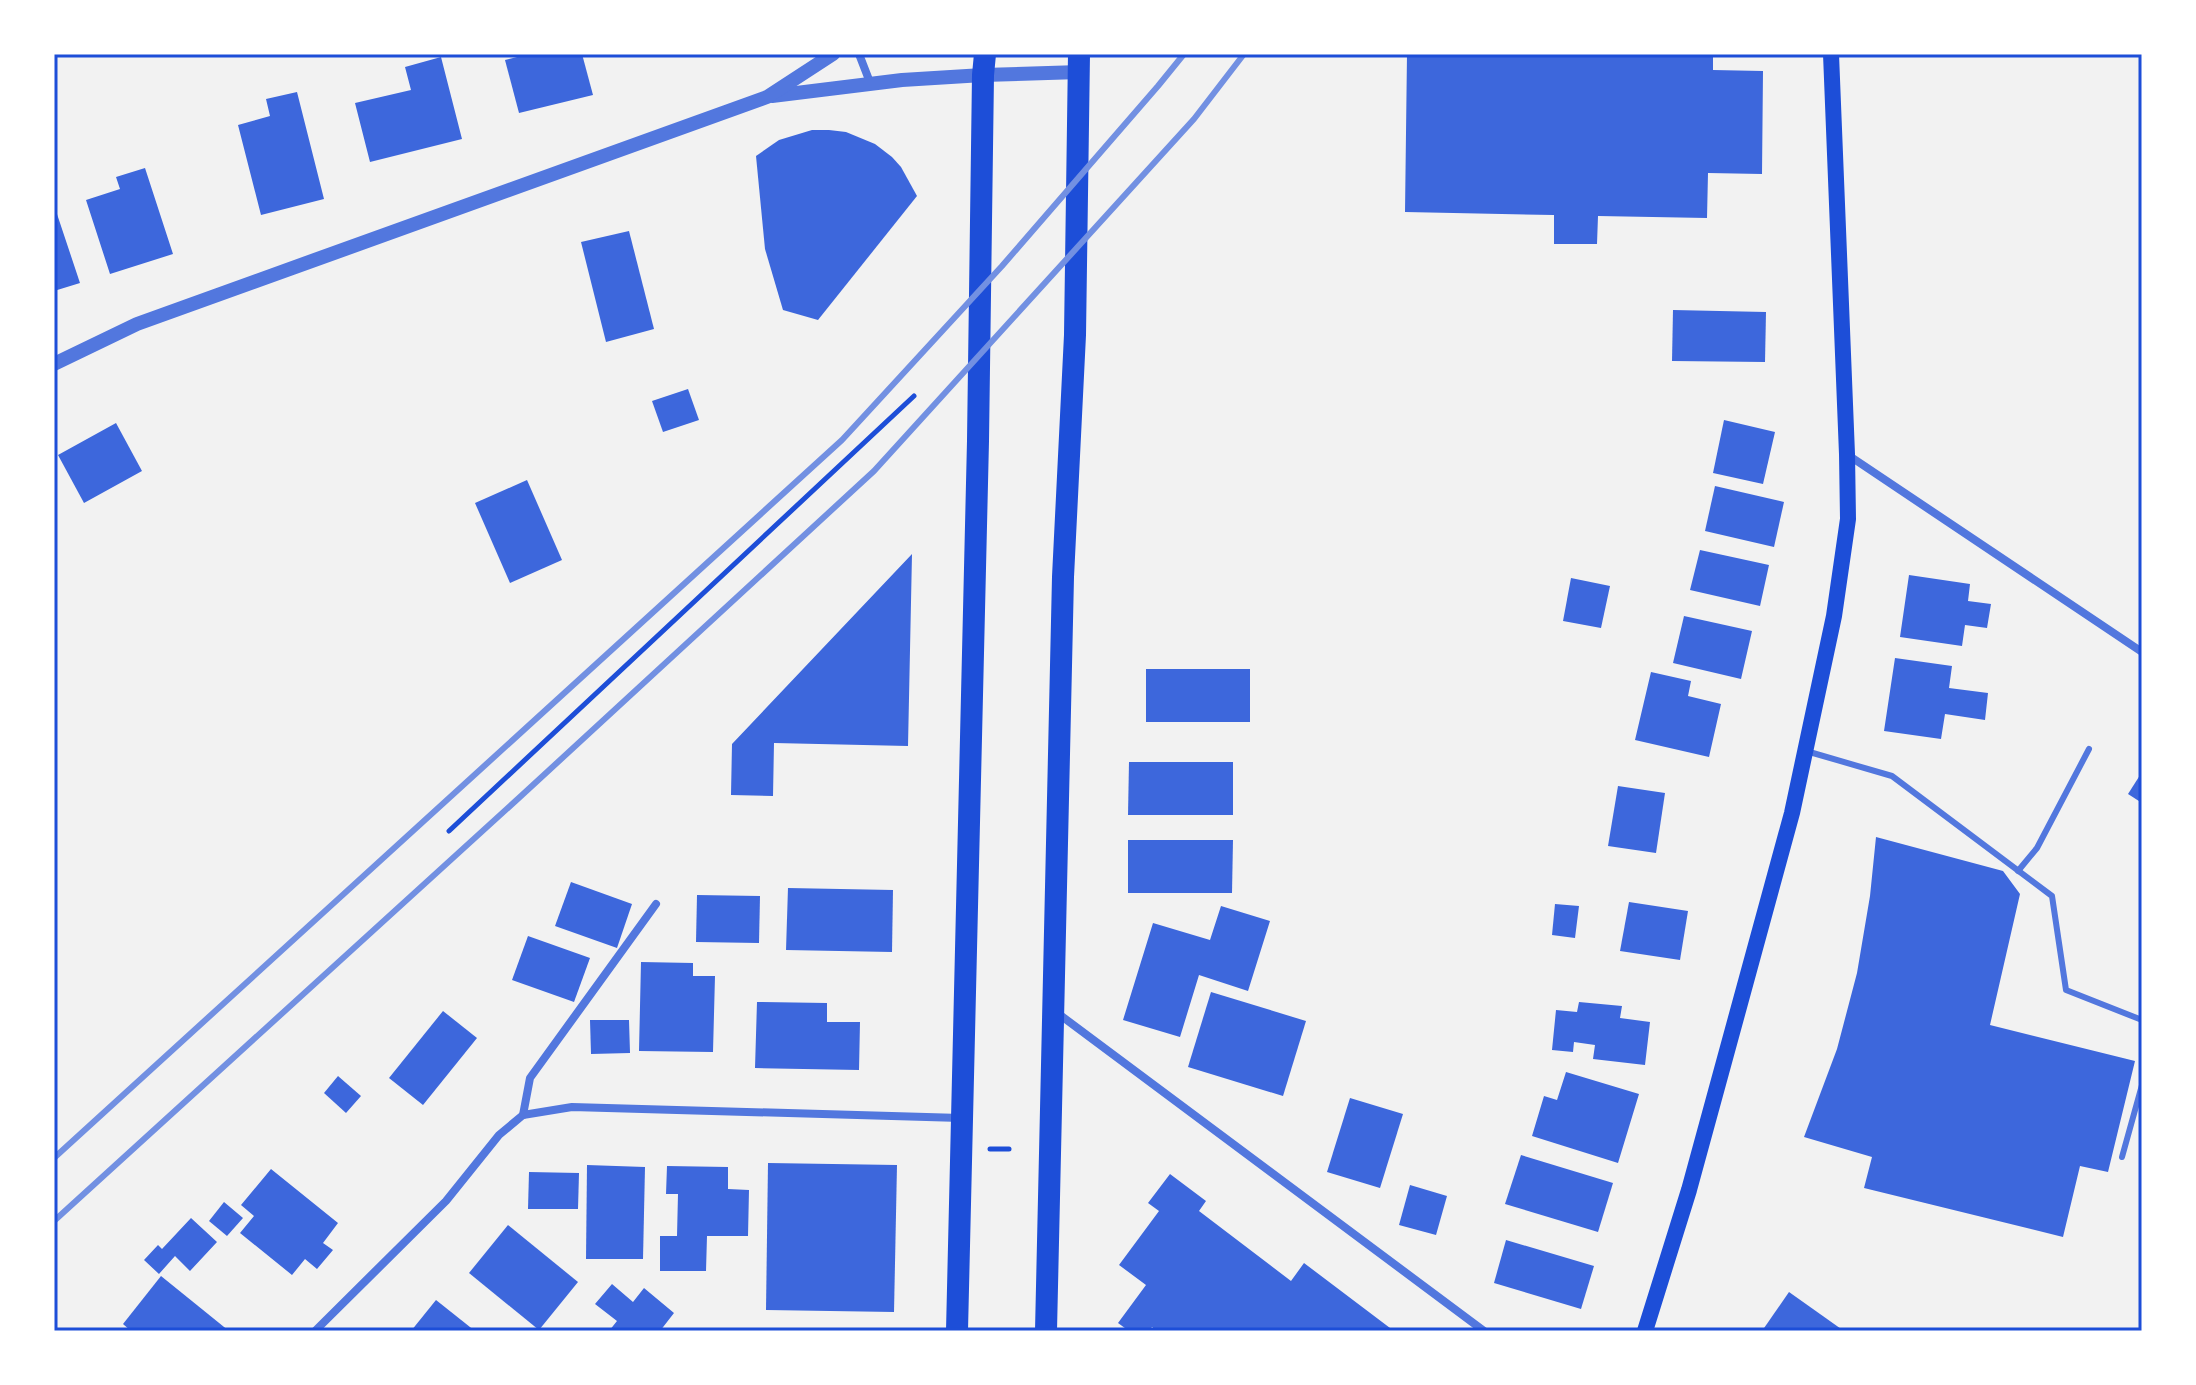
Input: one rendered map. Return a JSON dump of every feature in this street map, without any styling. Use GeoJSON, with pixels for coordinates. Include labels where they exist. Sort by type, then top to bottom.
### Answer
{"type":"FeatureCollection","features":[{"type":"Feature","properties":{"kind":"highway"},"geometry":{"type":"LineString","coordinates":[[1046,1331],[1063,577],[1075,335],[1079,63]]}},
{"type":"Feature","properties":{"kind":"highway"},"geometry":{"type":"LineString","coordinates":[[957,1331],[984,64]]}},
{"type":"Feature","properties":{"kind":"main road"},"geometry":{"type":"LineString","coordinates":[[1645,1331],[1689,1190],[1792,813],[1836,602],[1848,519],[1831,54]]}},
{"type":"Feature","properties":{"kind":"street"},"geometry":{"type":"LineString","coordinates":[[767,97],[833,54]]}},
{"type":"Feature","properties":{"kind":"street"},"geometry":{"type":"LineString","coordinates":[[859,54],[871,85]]}},
{"type":"Feature","properties":{"kind":"street"},"geometry":{"type":"LineString","coordinates":[[54,364],[137,324],[767,97],[871,85],[984,64],[1079,63]]}},
{"type":"Feature","properties":{"kind":"street"},"geometry":{"type":"LineString","coordinates":[[1847,454],[2142,652]]}},
{"type":"Feature","properties":{"kind":"street"},"geometry":{"type":"LineString","coordinates":[[523,1115],[530,1078],[656,904]]}},
{"type":"Feature","properties":{"kind":"street"},"geometry":{"type":"LineString","coordinates":[[1052,1009],[1484,1331]]}},
{"type":"Feature","properties":{"kind":"street"},"geometry":{"type":"LineString","coordinates":[[315,1331],[446,1201],[499,1135],[523,1115],[572,1107],[962,1118]]}},
{"type":"Feature","properties":{"kind":"lane"},"geometry":{"type":"LineString","coordinates":[[2018,871],[2037,848],[2089,749]]}},
{"type":"Feature","properties":{"kind":"lane"},"geometry":{"type":"LineString","coordinates":[[1806,751],[1892,776],[2052,896],[2066,990],[2142,1020]]}},
{"type":"Feature","properties":{"kind":"lane"},"geometry":{"type":"LineString","coordinates":[[2122,1157],[2142,1085]]}},
{"type":"Feature","properties":{"kind":"path"},"geometry":{"type":"LineString","coordinates":[[449,831],[914,396]]}},
{"type":"Feature","properties":{"kind":"building"},"geometry":{"type":"Polygon","coordinates":[[[529,54],[582,54],[593,95],[519,113],[505,60],[529,54]]]}},
{"type":"Feature","properties":{"kind":"building"},"geometry":{"type":"Polygon","coordinates":[[[1407,54],[1713,54],[1713,70],[1763,71],[1762,174],[1708,173],[1707,218],[1598,216],[1597,244],[1554,244],[1554,215],[1405,212],[1407,54]]]}},
{"type":"Feature","properties":{"kind":"building"},"geometry":{"type":"Polygon","coordinates":[[[441,57],[462,139],[370,162],[355,103],[411,90],[405,67],[441,57]]]}},
{"type":"Feature","properties":{"kind":"building"},"geometry":{"type":"Polygon","coordinates":[[[297,92],[324,199],[261,215],[238,125],[270,116],[266,99],[297,92]]]}},
{"type":"Feature","properties":{"kind":"building"},"geometry":{"type":"Polygon","coordinates":[[[812,130],[846,132],[875,144],[901,167],[917,196],[818,320],[783,310],[765,249],[756,156],[779,140],[812,130]]]}},
{"type":"Feature","properties":{"kind":"building"},"geometry":{"type":"Polygon","coordinates":[[[145,168],[173,254],[110,274],[86,200],[120,189],[116,177],[145,168]]]}},
{"type":"Feature","properties":{"kind":"building"},"geometry":{"type":"Polygon","coordinates":[[[54,205],[80,283],[54,291],[54,205]]]}},
{"type":"Feature","properties":{"kind":"building"},"geometry":{"type":"Polygon","coordinates":[[[629,231],[654,329],[606,342],[581,242],[629,231]]]}},
{"type":"Feature","properties":{"kind":"building"},"geometry":{"type":"Polygon","coordinates":[[[1673,310],[1766,312],[1765,362],[1672,361],[1673,310]]]}},
{"type":"Feature","properties":{"kind":"building"},"geometry":{"type":"Polygon","coordinates":[[[688,389],[699,420],[663,432],[652,401],[688,389]]]}},
{"type":"Feature","properties":{"kind":"building"},"geometry":{"type":"Polygon","coordinates":[[[1724,420],[1775,432],[1763,484],[1713,473],[1724,420]]]}},
{"type":"Feature","properties":{"kind":"building"},"geometry":{"type":"Polygon","coordinates":[[[116,423],[142,471],[84,503],[58,455],[116,423]]]}},
{"type":"Feature","properties":{"kind":"building"},"geometry":{"type":"Polygon","coordinates":[[[527,480],[562,560],[510,583],[475,503],[527,480]]]}},
{"type":"Feature","properties":{"kind":"building"},"geometry":{"type":"Polygon","coordinates":[[[1715,486],[1784,502],[1774,547],[1705,531],[1715,486]]]}},
{"type":"Feature","properties":{"kind":"building"},"geometry":{"type":"Polygon","coordinates":[[[1700,550],[1769,565],[1760,606],[1690,590],[1700,550]]]}},
{"type":"Feature","properties":{"kind":"building"},"geometry":{"type":"Polygon","coordinates":[[[912,554],[908,746],[774,743],[773,796],[731,795],[732,744],[912,554]]]}},
{"type":"Feature","properties":{"kind":"building"},"geometry":{"type":"Polygon","coordinates":[[[1909,575],[1970,584],[1968,601],[1991,604],[1987,628],[1965,625],[1962,646],[1900,637],[1909,575]]]}},
{"type":"Feature","properties":{"kind":"building"},"geometry":{"type":"Polygon","coordinates":[[[1571,578],[1610,586],[1601,628],[1563,621],[1571,578]]]}},
{"type":"Feature","properties":{"kind":"building"},"geometry":{"type":"Polygon","coordinates":[[[1684,616],[1752,631],[1741,679],[1673,663],[1684,616]]]}},
{"type":"Feature","properties":{"kind":"building"},"geometry":{"type":"Polygon","coordinates":[[[1895,658],[1952,666],[1949,688],[1988,693],[1985,720],[1945,714],[1941,739],[1884,731],[1895,658]]]}},
{"type":"Feature","properties":{"kind":"building"},"geometry":{"type":"Polygon","coordinates":[[[1146,669],[1250,669],[1250,722],[1146,722],[1146,669]]]}},
{"type":"Feature","properties":{"kind":"building"},"geometry":{"type":"Polygon","coordinates":[[[1651,672],[1691,681],[1688,696],[1721,704],[1709,757],[1635,740],[1651,672]]]}},
{"type":"Feature","properties":{"kind":"building"},"geometry":{"type":"Polygon","coordinates":[[[1129,762],[1233,762],[1233,815],[1128,815],[1129,762]]]}},
{"type":"Feature","properties":{"kind":"building"},"geometry":{"type":"Polygon","coordinates":[[[2142,772],[2142,803],[2128,794],[2142,772]]]}},
{"type":"Feature","properties":{"kind":"building"},"geometry":{"type":"Polygon","coordinates":[[[1618,786],[1665,793],[1656,853],[1608,846],[1618,786]]]}},
{"type":"Feature","properties":{"kind":"building"},"geometry":{"type":"Polygon","coordinates":[[[1876,837],[2003,871],[2020,894],[1990,1025],[2135,1061],[2108,1172],[2080,1166],[2063,1237],[1864,1188],[1872,1157],[1804,1137],[1837,1049],[1857,973],[1876,837]]]}},
{"type":"Feature","properties":{"kind":"building"},"geometry":{"type":"Polygon","coordinates":[[[1128,840],[1233,840],[1232,893],[1128,893],[1128,840]]]}},
{"type":"Feature","properties":{"kind":"building"},"geometry":{"type":"Polygon","coordinates":[[[571,882],[632,904],[617,948],[555,926],[571,882]]]}},
{"type":"Feature","properties":{"kind":"building"},"geometry":{"type":"Polygon","coordinates":[[[788,888],[893,890],[892,952],[786,950],[788,888]]]}},
{"type":"Feature","properties":{"kind":"building"},"geometry":{"type":"Polygon","coordinates":[[[697,895],[760,896],[759,943],[696,942],[697,895]]]}},
{"type":"Feature","properties":{"kind":"building"},"geometry":{"type":"Polygon","coordinates":[[[1629,902],[1688,911],[1680,960],[1620,951],[1629,902]]]}},
{"type":"Feature","properties":{"kind":"building"},"geometry":{"type":"Polygon","coordinates":[[[1555,904],[1579,906],[1575,938],[1552,935],[1555,904]]]}},
{"type":"Feature","properties":{"kind":"building"},"geometry":{"type":"Polygon","coordinates":[[[1221,906],[1270,921],[1248,991],[1199,975],[1180,1037],[1123,1020],[1153,923],[1210,940],[1221,906]]]}},
{"type":"Feature","properties":{"kind":"building"},"geometry":{"type":"Polygon","coordinates":[[[528,936],[590,958],[574,1002],[512,980],[528,936]]]}},
{"type":"Feature","properties":{"kind":"building"},"geometry":{"type":"Polygon","coordinates":[[[641,962],[693,963],[693,976],[715,976],[713,1052],[639,1051],[641,962]]]}},
{"type":"Feature","properties":{"kind":"building"},"geometry":{"type":"Polygon","coordinates":[[[1211,992],[1306,1021],[1283,1096],[1188,1067],[1211,992]]]}},
{"type":"Feature","properties":{"kind":"building"},"geometry":{"type":"Polygon","coordinates":[[[757,1002],[827,1003],[827,1022],[860,1022],[859,1070],[755,1068],[757,1002]]]}},
{"type":"Feature","properties":{"kind":"building"},"geometry":{"type":"Polygon","coordinates":[[[1579,1002],[1622,1006],[1620,1018],[1650,1022],[1645,1065],[1593,1059],[1595,1045],[1574,1042],[1573,1052],[1552,1050],[1556,1010],[1577,1012],[1579,1002]]]}},
{"type":"Feature","properties":{"kind":"building"},"geometry":{"type":"Polygon","coordinates":[[[443,1011],[477,1038],[423,1105],[389,1078],[443,1011]]]}},
{"type":"Feature","properties":{"kind":"building"},"geometry":{"type":"Polygon","coordinates":[[[590,1020],[629,1020],[630,1053],[591,1054],[590,1020]]]}},
{"type":"Feature","properties":{"kind":"building"},"geometry":{"type":"Polygon","coordinates":[[[1566,1072],[1639,1094],[1618,1163],[1532,1136],[1544,1096],[1557,1100],[1566,1072]]]}},
{"type":"Feature","properties":{"kind":"building"},"geometry":{"type":"Polygon","coordinates":[[[338,1076],[361,1096],[346,1113],[324,1093],[338,1076]]]}},
{"type":"Feature","properties":{"kind":"building"},"geometry":{"type":"Polygon","coordinates":[[[1350,1098],[1403,1114],[1380,1188],[1327,1172],[1350,1098]]]}},
{"type":"Feature","properties":{"kind":"building"},"geometry":{"type":"Polygon","coordinates":[[[1521,1155],[1613,1183],[1598,1232],[1505,1204],[1521,1155]]]}},
{"type":"Feature","properties":{"kind":"building"},"geometry":{"type":"Polygon","coordinates":[[[768,1163],[897,1165],[894,1312],[766,1310],[768,1163]]]}},
{"type":"Feature","properties":{"kind":"building"},"geometry":{"type":"Polygon","coordinates":[[[587,1165],[645,1167],[643,1259],[586,1259],[587,1165]]]}},
{"type":"Feature","properties":{"kind":"building"},"geometry":{"type":"Polygon","coordinates":[[[667,1166],[728,1167],[728,1189],[749,1190],[748,1236],[707,1236],[706,1271],[660,1271],[660,1236],[677,1236],[678,1194],[666,1194],[667,1166]]]}},
{"type":"Feature","properties":{"kind":"building"},"geometry":{"type":"Polygon","coordinates":[[[271,1169],[338,1223],[323,1243],[333,1250],[317,1269],[305,1259],[292,1275],[240,1233],[254,1216],[241,1205],[271,1169]]]}},
{"type":"Feature","properties":{"kind":"building"},"geometry":{"type":"Polygon","coordinates":[[[529,1172],[579,1173],[578,1209],[528,1209],[529,1172]]]}},
{"type":"Feature","properties":{"kind":"building"},"geometry":{"type":"Polygon","coordinates":[[[1170,1174],[1206,1201],[1199,1211],[1291,1281],[1304,1263],[1394,1331],[1157,1331],[1152,1327],[1149,1331],[1129,1331],[1118,1323],[1146,1285],[1119,1265],[1159,1211],[1148,1203],[1170,1174]]]}},
{"type":"Feature","properties":{"kind":"building"},"geometry":{"type":"Polygon","coordinates":[[[1410,1185],[1447,1196],[1436,1235],[1399,1225],[1410,1185]]]}},
{"type":"Feature","properties":{"kind":"building"},"geometry":{"type":"Polygon","coordinates":[[[224,1202],[243,1218],[227,1236],[209,1221],[224,1202]]]}},
{"type":"Feature","properties":{"kind":"building"},"geometry":{"type":"Polygon","coordinates":[[[191,1218],[217,1242],[190,1271],[175,1256],[159,1274],[144,1260],[158,1245],[162,1249],[191,1218]]]}},
{"type":"Feature","properties":{"kind":"building"},"geometry":{"type":"Polygon","coordinates":[[[508,1225],[578,1282],[539,1330],[469,1273],[508,1225]]]}},
{"type":"Feature","properties":{"kind":"building"},"geometry":{"type":"Polygon","coordinates":[[[1506,1240],[1594,1266],[1581,1309],[1494,1283],[1506,1240]]]}},
{"type":"Feature","properties":{"kind":"building"},"geometry":{"type":"Polygon","coordinates":[[[161,1276],[229,1331],[131,1331],[123,1324],[161,1276]]]}},
{"type":"Feature","properties":{"kind":"building"},"geometry":{"type":"Polygon","coordinates":[[[612,1284],[633,1302],[644,1288],[674,1313],[660,1331],[609,1331],[617,1321],[595,1304],[612,1284]]]}},
{"type":"Feature","properties":{"kind":"building"},"geometry":{"type":"Polygon","coordinates":[[[1789,1292],[1844,1331],[1762,1331],[1789,1292]]]}},
{"type":"Feature","properties":{"kind":"building"},"geometry":{"type":"Polygon","coordinates":[[[436,1300],[475,1331],[411,1331],[436,1300]]]}},
{"type":"Feature","properties":{"kind":"railway"},"geometry":{"type":"LineString","coordinates":[[54,1158],[842,440],[1002,266],[1184,54]]}},
{"type":"Feature","properties":{"kind":"railway"},"geometry":{"type":"LineString","coordinates":[[54,1221],[874,471],[1194,119],[1244,54]]}}]}
